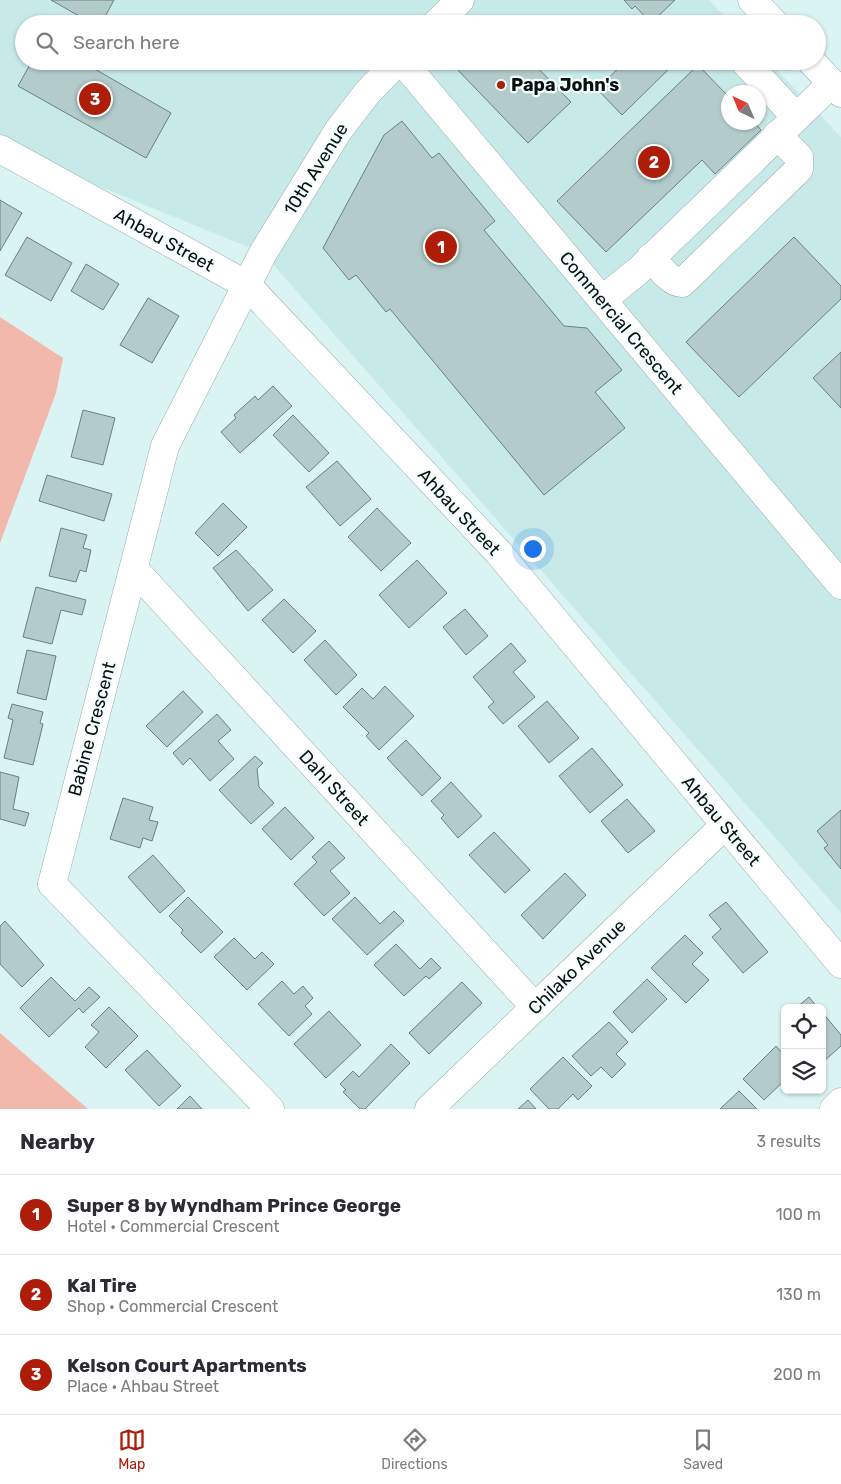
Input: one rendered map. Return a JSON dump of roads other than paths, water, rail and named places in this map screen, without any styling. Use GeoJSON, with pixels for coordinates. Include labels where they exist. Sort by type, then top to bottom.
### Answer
{"type":"FeatureCollection","features":[{"type":"Feature","properties":{"kind":"street"},"geometry":{"type":"LineString","coordinates":[[445,15],[460,0]]}},
{"type":"Feature","properties":{"kind":"street"},"geometry":{"type":"LineString","coordinates":[[752,0],[766,15]]}},
{"type":"Feature","properties":{"kind":"street","name":"10th Avenue"},"geometry":{"type":"LineString","coordinates":[[247,285],[263,253],[338,131],[367,93],[389,70]]}},
{"type":"Feature","properties":{"kind":"street","name":"Commercial Crescent"},"geometry":{"type":"LineString","coordinates":[[410,70],[841,585]]}},
{"type":"Feature","properties":{"kind":"street"},"geometry":{"type":"LineString","coordinates":[[651,258],[672,280],[676,283],[682,283],[799,169],[799,157],[787,126],[750,70]]}},
{"type":"Feature","properties":{"kind":"street"},"geometry":{"type":"LineString","coordinates":[[602,300],[651,258],[787,126],[836,88],[819,70]]}},
{"type":"Feature","properties":{"kind":"street","name":"Ahbau Street"},"geometry":{"type":"LineString","coordinates":[[0,149],[247,285],[498,552],[724,826],[841,964]]}},
{"type":"Feature","properties":{"kind":"street","name":"Babine Crescent"},"geometry":{"type":"LineString","coordinates":[[247,285],[165,446],[52,884],[270,1109]]}},
{"type":"Feature","properties":{"kind":"street","name":"Dahl Street"},"geometry":{"type":"LineString","coordinates":[[134,569],[535,1007]]}},
{"type":"Feature","properties":{"kind":"street","name":"Chilako Avenue"},"geometry":{"type":"LineString","coordinates":[[429,1109],[724,826]]}},
{"type":"Feature","properties":{"kind":"street"},"geometry":{"type":"LineString","coordinates":[[834,1109],[841,1102]]}},
{"type":"Feature","properties":{"kind":"place","name":"Papa John's"},"geometry":{"type":"Point","coordinates":[501,85]}},
{"type":"Feature","properties":{"kind":"place","name":"Kelson Court Apartments"},"geometry":{"type":"Point","coordinates":[95,99]}},
{"type":"Feature","properties":{"kind":"place","name":"Kal Tire"},"geometry":{"type":"Point","coordinates":[654,162]}},
{"type":"Feature","properties":{"kind":"place","name":"Super 8 by Wyndham Prince George"},"geometry":{"type":"Point","coordinates":[441,247]}}]}
